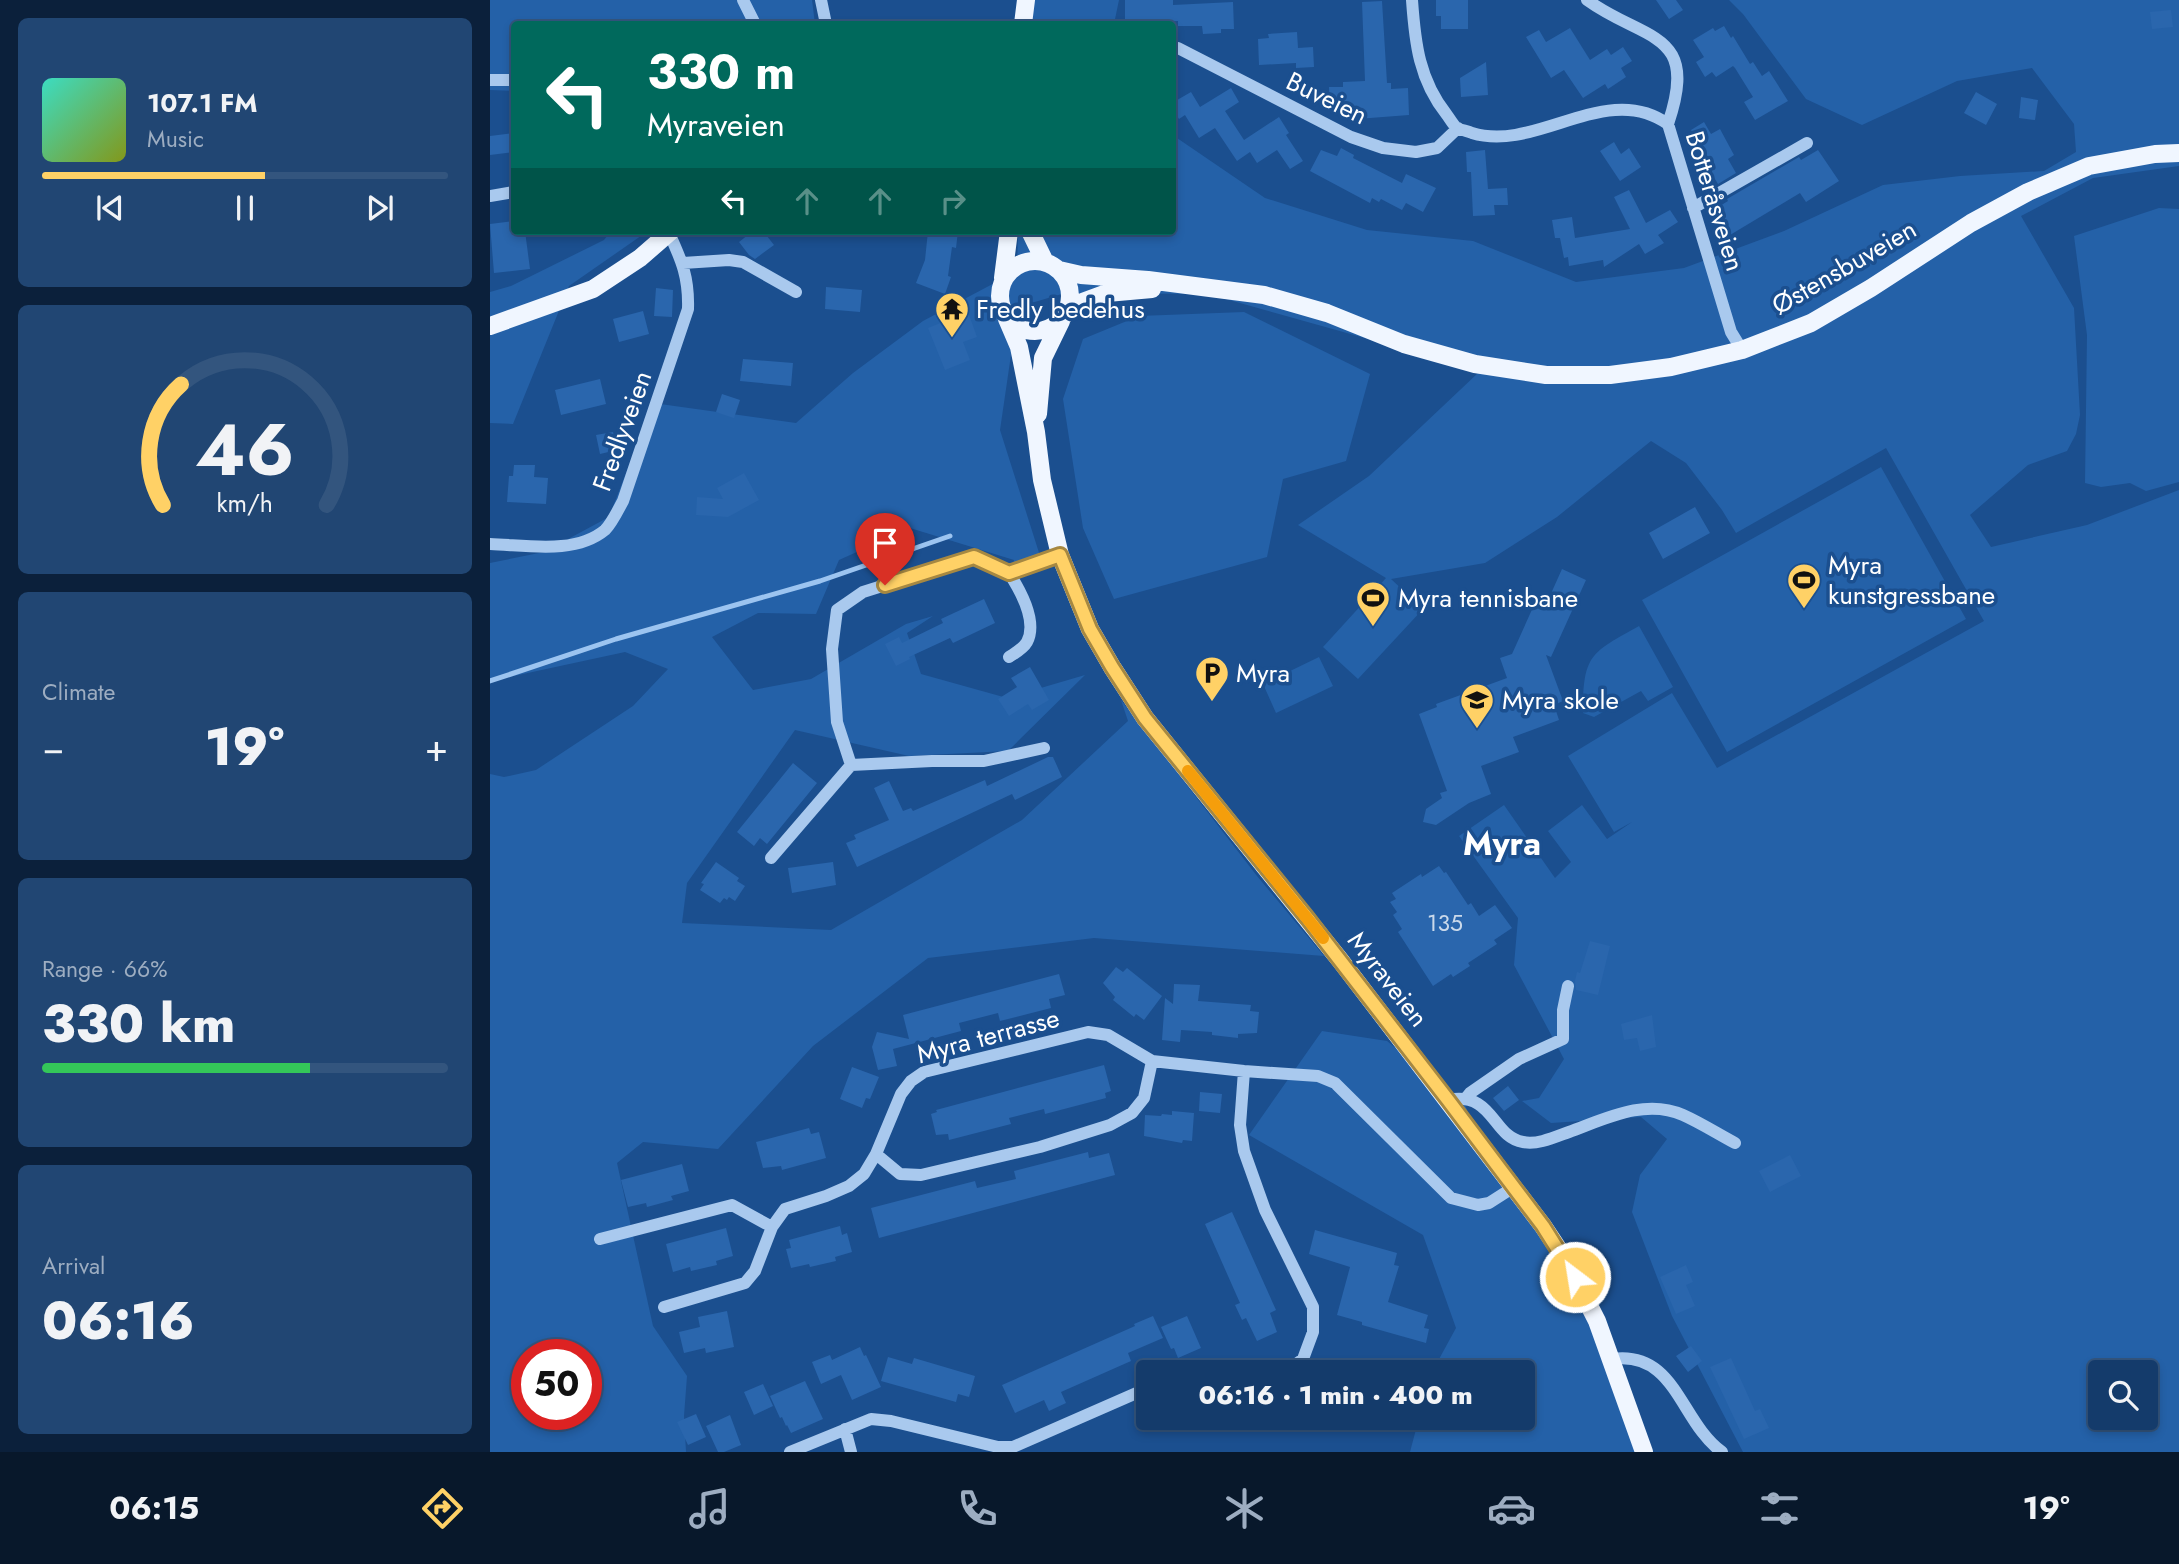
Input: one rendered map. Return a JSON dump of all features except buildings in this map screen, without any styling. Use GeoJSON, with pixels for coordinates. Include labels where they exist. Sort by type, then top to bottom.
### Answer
{"type":"FeatureCollection","features":[{"type":"Feature","properties":{"kind":"main road"},"geometry":{"type":"LineString","coordinates":[[1023,21],[1026,0]]}},
{"type":"Feature","properties":{"kind":"main road","name":"Østensbuveien"},"geometry":{"type":"LineString","coordinates":[[1052,266],[1081,275],[1264,295],[1327,313],[1404,344],[1475,363],[1546,375],[1610,375],[1671,367],[1742,350],[1811,323],[1871,288],[1960,229],[2028,192],[2089,166],[2155,154],[2179,153]]}},
{"type":"Feature","properties":{"kind":"main road"},"geometry":{"type":"LineString","coordinates":[[490,326],[593,289],[640,258],[667,235]]}},
{"type":"Feature","properties":{"kind":"main road"},"geometry":{"type":"LineString","coordinates":[[1008,235],[999,295],[1000,307],[1007,319],[1017,328],[1033,332],[1052,327],[1065,313],[1070,294],[1067,281],[1052,266],[1033,235]]}},
{"type":"Feature","properties":{"kind":"main road"},"geometry":{"type":"LineString","coordinates":[[1003,278],[1012,268],[1030,261],[1052,266]]}},
{"type":"Feature","properties":{"kind":"main road","name":"Østensbuveien"},"geometry":{"type":"LineString","coordinates":[[1065,313],[1107,293],[1198,286]]}},
{"type":"Feature","properties":{"kind":"main road","name":"Myraveien"},"geometry":{"type":"LineString","coordinates":[[1036,432],[1043,358],[1065,313]]}},
{"type":"Feature","properties":{"kind":"main road","name":"Myraveien"},"geometry":{"type":"LineString","coordinates":[[1007,319],[1019,348],[1036,432],[1042,480],[1060,555],[1090,629],[1145,718],[1457,1099],[1514,1187],[1543,1226],[1578,1282],[1597,1321],[1644,1452]]}},
{"type":"Feature","properties":{"kind":"street"},"geometry":{"type":"LineString","coordinates":[[743,0],[754,21]]}},
{"type":"Feature","properties":{"kind":"street"},"geometry":{"type":"LineString","coordinates":[[821,0],[825,21]]}},
{"type":"Feature","properties":{"kind":"street"},"geometry":{"type":"LineString","coordinates":[[1412,0],[1422,73],[1438,104],[1458,128]]}},
{"type":"Feature","properties":{"kind":"street"},"geometry":{"type":"LineString","coordinates":[[1587,0],[1604,13],[1658,38],[1674,56],[1677,78],[1675,102],[1668,124]]}},
{"type":"Feature","properties":{"kind":"street","name":"Buveien"},"geometry":{"type":"LineString","coordinates":[[1178,48],[1351,137],[1383,148],[1416,152],[1437,148],[1458,128]]}},
{"type":"Feature","properties":{"kind":"street"},"geometry":{"type":"LineString","coordinates":[[490,80],[511,80]]}},
{"type":"Feature","properties":{"kind":"street","name":"Botteråsveien"},"geometry":{"type":"LineString","coordinates":[[1458,128],[1480,135],[1507,138],[1601,111],[1626,110],[1656,116],[1668,124],[1731,332],[1742,350]]}},
{"type":"Feature","properties":{"kind":"street"},"geometry":{"type":"LineString","coordinates":[[1693,208],[1807,143]]}},
{"type":"Feature","properties":{"kind":"street"},"geometry":{"type":"LineString","coordinates":[[490,197],[511,193]]}},
{"type":"Feature","properties":{"kind":"street","name":"Fredlyveien"},"geometry":{"type":"LineString","coordinates":[[490,544],[552,547],[583,541],[606,529],[623,501],[688,309],[689,287],[671,235]]}},
{"type":"Feature","properties":{"kind":"street"},"geometry":{"type":"LineString","coordinates":[[683,263],[729,260],[743,262],[796,292]]}},
{"type":"Feature","properties":{"kind":"street"},"geometry":{"type":"LineString","coordinates":[[1009,573],[1060,555]]}},
{"type":"Feature","properties":{"kind":"street"},"geometry":{"type":"LineString","coordinates":[[851,765],[837,722],[832,649],[837,610],[863,592],[974,557],[1009,573],[1022,594],[1030,628],[1028,641],[1009,657]]}},
{"type":"Feature","properties":{"kind":"street"},"geometry":{"type":"LineString","coordinates":[[771,858],[851,765],[985,761],[1044,748]]}},
{"type":"Feature","properties":{"kind":"street"},"geometry":{"type":"LineString","coordinates":[[1457,1099],[1519,1059],[1563,1039],[1563,1010],[1568,986]]}},
{"type":"Feature","properties":{"kind":"street","name":"Myra terrasse"},"geometry":{"type":"LineString","coordinates":[[664,1307],[745,1283],[755,1271],[772,1227],[785,1209],[849,1186],[864,1174],[876,1154],[901,1094],[911,1081],[924,1072],[1088,1032],[1108,1035],[1152,1061],[1318,1076],[1335,1083],[1451,1198],[1478,1205],[1489,1203],[1514,1187]]}},
{"type":"Feature","properties":{"kind":"street"},"geometry":{"type":"LineString","coordinates":[[876,1154],[900,1174],[921,1175],[1041,1147],[1110,1125],[1132,1113],[1144,1098],[1152,1061]]}},
{"type":"Feature","properties":{"kind":"street"},"geometry":{"type":"LineString","coordinates":[[1244,1071],[1240,1125],[1244,1151],[1265,1210],[1313,1307],[1313,1332],[1302,1360]]}},
{"type":"Feature","properties":{"kind":"street"},"geometry":{"type":"LineString","coordinates":[[1457,1099],[1486,1110],[1510,1136],[1526,1143],[1544,1141],[1626,1111],[1647,1109],[1681,1114],[1735,1143]]}},
{"type":"Feature","properties":{"kind":"street"},"geometry":{"type":"LineString","coordinates":[[600,1239],[732,1205],[772,1227]]}},
{"type":"Feature","properties":{"kind":"street"},"geometry":{"type":"LineString","coordinates":[[1612,1359],[1623,1357],[1654,1366],[1672,1385],[1704,1436],[1722,1452]]}},
{"type":"Feature","properties":{"kind":"street"},"geometry":{"type":"LineString","coordinates":[[790,1452],[872,1419],[891,1421],[998,1447],[1013,1447],[1136,1393]]}},
{"type":"Feature","properties":{"kind":"street"},"geometry":{"type":"LineString","coordinates":[[845,1429],[852,1452]]}},
{"type":"Feature","properties":{"kind":"shaded area"},"geometry":{"type":"Polygon","coordinates":[[[490,0],[812,0],[815,21],[511,21],[511,91],[490,90],[490,0]]]}},
{"type":"Feature","properties":{"kind":"shaded area"},"geometry":{"type":"Polygon","coordinates":[[[1028,0],[1119,0],[1115,21],[1026,21],[1028,0]]]}},
{"type":"Feature","properties":{"kind":"shaded area"},"geometry":{"type":"Polygon","coordinates":[[[1729,0],[2179,0],[2179,166],[2093,178],[2021,216],[2074,308],[2080,415],[2076,434],[2067,451],[2028,465],[1970,515],[1991,547],[2087,525],[2179,490],[2179,1452],[1743,1452],[1672,1316],[1632,1212],[1640,1175],[1667,1139],[1641,1117],[1551,1123],[1522,1101],[1539,1098],[1564,1059],[1514,965],[1518,918],[1459,836],[1504,805],[1555,878],[1571,862],[1548,831],[1582,805],[1607,839],[1632,822],[1614,832],[1568,756],[1672,693],[1717,768],[1984,621],[1886,448],[1736,533],[1686,463],[1651,441],[1557,517],[1485,563],[1391,579],[1423,609],[1358,679],[1323,647],[1386,578],[1298,525],[1369,476],[1478,373],[1404,349],[1208,294],[1065,293],[1018,307],[1000,430],[1041,559],[1012,568],[1014,560],[910,528],[839,560],[816,614],[758,613],[712,637],[753,690],[811,679],[906,624],[933,616],[907,633],[921,674],[1007,698],[1085,675],[1008,751],[909,756],[795,730],[687,883],[682,923],[831,930],[1022,820],[1128,721],[1121,700],[1257,876],[1324,956],[1094,938],[928,958],[813,1046],[718,1149],[643,1142],[617,1163],[653,1326],[687,1376],[684,1416],[686,1452],[490,1452],[490,774],[504,777],[536,770],[633,706],[668,669],[625,652],[490,681],[490,563],[544,552],[609,517],[653,403],[796,423],[853,373],[923,321],[1017,271],[1018,235],[1176,235],[1176,98],[1177,138],[1265,198],[1367,230],[1473,241],[1576,282],[1684,268],[1784,231],[1883,185],[1960,176],[2044,171],[2076,152],[2074,124],[2032,68],[1957,81],[1862,125],[1806,99],[1743,14],[1729,0]]]}},
{"type":"Feature","properties":{"kind":"shaded area"},"geometry":{"type":"Polygon","coordinates":[[[2159,208],[2179,209],[2179,482],[2146,491],[2130,483],[2101,487],[2085,483],[2087,335],[2074,236],[2159,208]]]}},
{"type":"Feature","properties":{"kind":"shaded area"},"geometry":{"type":"Polygon","coordinates":[[[608,235],[642,235],[569,286],[513,424],[490,423],[490,292],[511,286],[604,240],[608,235]]]}},
{"type":"Feature","properties":{"kind":"shaded area"},"geometry":{"type":"Polygon","coordinates":[[[1244,312],[1370,374],[1346,461],[1283,479],[1267,557],[1114,599],[1083,528],[1063,399],[1083,339],[1139,316],[1244,312]]]}},
{"type":"Feature","properties":{"kind":"shaded area","name":"Myra kunstgressbane"},"geometry":{"type":"Polygon","coordinates":[[[1881,467],[1966,619],[1727,752],[1642,600],[1881,467]]]}},
{"type":"Feature","properties":{"kind":"shaded area"},"geometry":{"type":"Polygon","coordinates":[[[1639,626],[1673,687],[1648,701],[1641,691],[1594,717],[1583,713],[1585,678],[1593,658],[1610,643],[1639,626]]]}},
{"type":"Feature","properties":{"kind":"shaded area"},"geometry":{"type":"Polygon","coordinates":[[[1319,657],[1333,686],[1276,713],[1263,684],[1319,657]]]}},
{"type":"Feature","properties":{"kind":"shaded area"},"geometry":{"type":"Polygon","coordinates":[[[1322,1031],[1387,1041],[1465,1105],[1473,1124],[1583,1302],[1645,1452],[1410,1452],[1416,1430],[1535,1430],[1535,1360],[1439,1360],[1456,1328],[1423,1235],[1249,1135],[1322,1031]]]}},
{"type":"Feature","properties":{"kind":"waterway"},"geometry":{"type":"LineString","coordinates":[[490,681],[616,639],[820,581],[950,536]]}},
{"type":"Feature","properties":{"kind":"slow traffic"},"geometry":{"type":"LineString","coordinates":[[1188,771],[1323,938]]}},
{"type":"Feature","properties":{"kind":"place","name":"Fredly bedehus"},"geometry":{"type":"Point","coordinates":[952,339]}},
{"type":"Feature","properties":{"kind":"place","name":"Myra kunstgressbane"},"geometry":{"type":"Point","coordinates":[1804,610]}},
{"type":"Feature","properties":{"kind":"place","name":"Myra tennisbane"},"geometry":{"type":"Point","coordinates":[1373,628]}},
{"type":"Feature","properties":{"kind":"place","name":"Myra"},"geometry":{"type":"Point","coordinates":[1212,703]}},
{"type":"Feature","properties":{"kind":"place","name":"Myra skole"},"geometry":{"type":"Point","coordinates":[1477,730]}},
{"type":"Feature","properties":{"kind":"district","name":"Myra"},"geometry":{"type":"Point","coordinates":[1502,843]}},
{"type":"Feature","properties":{"kind":"route"},"geometry":{"type":"LineString","coordinates":[[885,585],[974,557],[1009,573],[1060,555],[1071,588],[1090,629],[1145,718],[1308,919],[1448,1100],[1543,1226],[1575,1277]]}}]}
